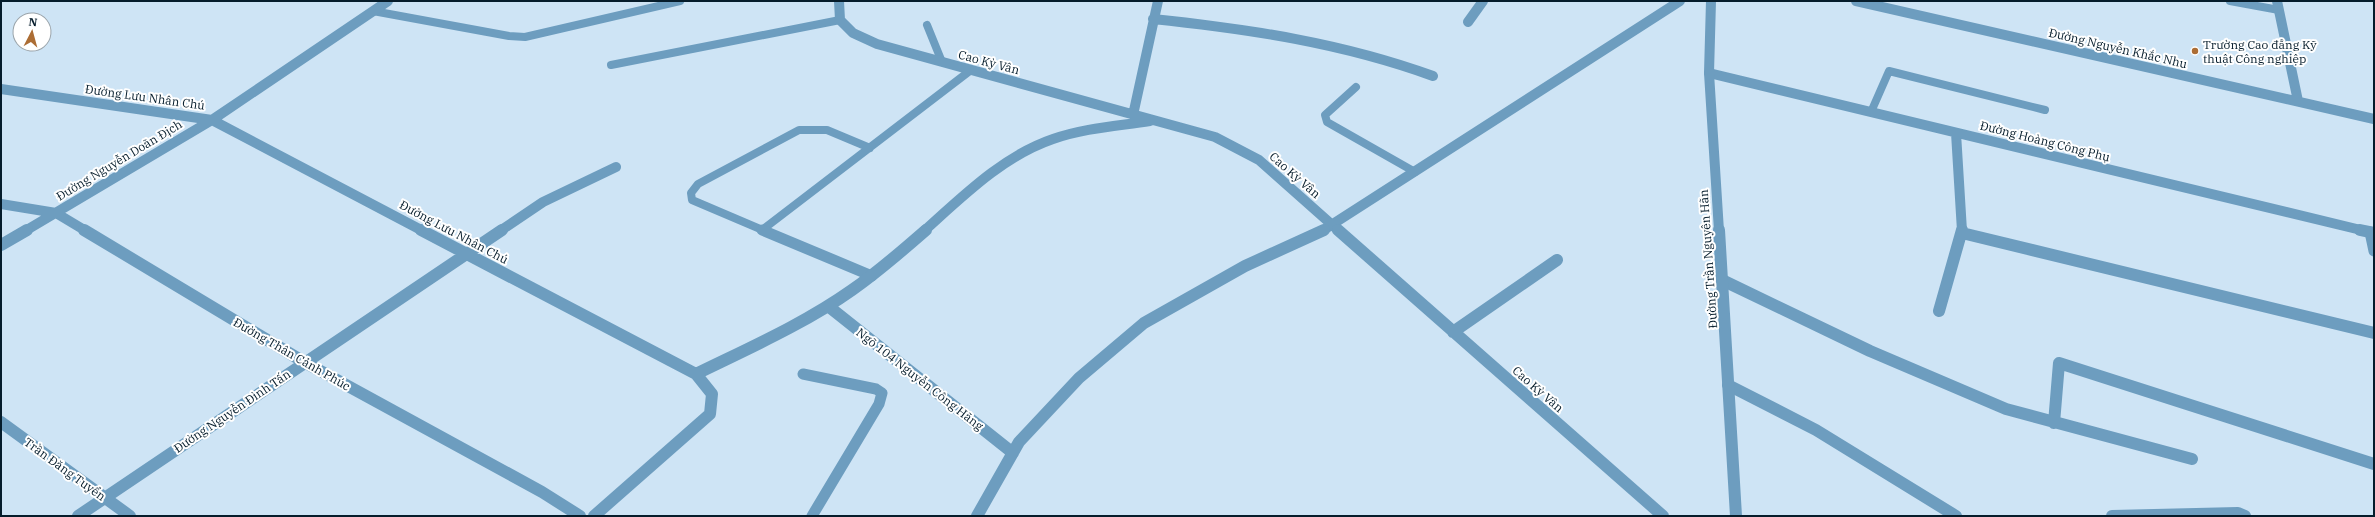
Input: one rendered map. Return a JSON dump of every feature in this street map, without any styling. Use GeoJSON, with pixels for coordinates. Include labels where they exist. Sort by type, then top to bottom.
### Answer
{"type":"FeatureCollection","features":[{"type":"Feature","properties":{"kind":"street","name":"Đường Nguyễn Doãn Địch"},"geometry":{"type":"LineString","coordinates":[[1,245],[212,120],[388,1]]}},
{"type":"Feature","properties":{"kind":"street"},"geometry":{"type":"LineString","coordinates":[[839,1],[840,20]]}},
{"type":"Feature","properties":{"kind":"street"},"geometry":{"type":"LineString","coordinates":[[1133,115],[1158,1]]}},
{"type":"Feature","properties":{"kind":"street"},"geometry":{"type":"LineString","coordinates":[[1468,22],[1483,1]]}},
{"type":"Feature","properties":{"kind":"street"},"geometry":{"type":"LineString","coordinates":[[977,516],[1019,442],[1079,378],[1144,323],[1245,266],[1332,226],[1680,1]]}},
{"type":"Feature","properties":{"kind":"street","name":"Đường Trần Nguyên Hãn"},"geometry":{"type":"LineString","coordinates":[[1711,1],[1709,73],[1736,516]]}},
{"type":"Feature","properties":{"kind":"street","name":"Đường Nguyễn Khắc Nhu"},"geometry":{"type":"LineString","coordinates":[[1856,1],[2374,119]]}},
{"type":"Feature","properties":{"kind":"street"},"geometry":{"type":"LineString","coordinates":[[2278,6],[2298,101]]}},
{"type":"Feature","properties":{"kind":"street"},"geometry":{"type":"LineString","coordinates":[[1153,19],[1268,33],[1354,50],[1400,63],[1433,76]]}},
{"type":"Feature","properties":{"kind":"street","name":"Cao Kỳ Vân"},"geometry":{"type":"LineString","coordinates":[[840,20],[853,33],[877,44],[1215,137],[1259,160],[1332,226],[1663,516]]}},
{"type":"Feature","properties":{"kind":"street","name":"Đường Hoàng Công Phụ"},"geometry":{"type":"LineString","coordinates":[[1709,73],[2372,233]]}},
{"type":"Feature","properties":{"kind":"street","name":"Đường Lưu Nhân Chú"},"geometry":{"type":"LineString","coordinates":[[1,89],[212,120],[696,374],[712,394],[710,414],[594,516]]}},
{"type":"Feature","properties":{"kind":"street"},"geometry":{"type":"LineString","coordinates":[[696,374],[790,328],[828,306],[872,276],[986,179],[1015,159],[1051,140],[1084,130],[1155,121]]}},
{"type":"Feature","properties":{"kind":"street"},"geometry":{"type":"LineString","coordinates":[[1939,311],[1962,232],[1956,133]]}},
{"type":"Feature","properties":{"kind":"street","name":"Đường Nguyễn Đình Tấn"},"geometry":{"type":"LineString","coordinates":[[78,516],[543,202],[616,167]]}},
{"type":"Feature","properties":{"kind":"street","name":"Đường Thân Cảnh Phúc"},"geometry":{"type":"LineString","coordinates":[[1,204],[56,213],[304,362],[542,492],[580,516]]}},
{"type":"Feature","properties":{"kind":"street"},"geometry":{"type":"LineString","coordinates":[[1962,232],[2374,334]]}},
{"type":"Feature","properties":{"kind":"street"},"geometry":{"type":"LineString","coordinates":[[1453,332],[1557,260]]}},
{"type":"Feature","properties":{"kind":"street"},"geometry":{"type":"LineString","coordinates":[[1722,280],[1849,342],[2006,409],[2192,459]]}},
{"type":"Feature","properties":{"kind":"street","name":"Ngõ 104 Nguyễn Công Hãng"},"geometry":{"type":"LineString","coordinates":[[828,306],[1013,452]]}},
{"type":"Feature","properties":{"kind":"street"},"geometry":{"type":"LineString","coordinates":[[2054,423],[2059,363],[2374,464]]}},
{"type":"Feature","properties":{"kind":"street"},"geometry":{"type":"LineString","coordinates":[[1728,386],[1778,408],[1847,447],[1956,516]]}},
{"type":"Feature","properties":{"kind":"street","name":"Trần Đăng Tuyển"},"geometry":{"type":"LineString","coordinates":[[1,422],[130,516]]}},
{"type":"Feature","properties":{"kind":"street"},"geometry":{"type":"LineString","coordinates":[[2112,516],[2238,512],[2245,516]]}},
{"type":"Feature","properties":{"kind":"lane"},"geometry":{"type":"LineString","coordinates":[[374,11],[509,36],[525,37],[680,1]]}},
{"type":"Feature","properties":{"kind":"lane"},"geometry":{"type":"LineString","coordinates":[[2230,1],[2278,6]]}},
{"type":"Feature","properties":{"kind":"lane"},"geometry":{"type":"LineString","coordinates":[[611,65],[840,20]]}},
{"type":"Feature","properties":{"kind":"lane"},"geometry":{"type":"LineString","coordinates":[[926,25],[942,62]]}},
{"type":"Feature","properties":{"kind":"lane"},"geometry":{"type":"LineString","coordinates":[[762,230],[971,70]]}},
{"type":"Feature","properties":{"kind":"lane"},"geometry":{"type":"LineString","coordinates":[[1871,112],[1886,74],[1889,72],[2045,110]]}},
{"type":"Feature","properties":{"kind":"lane"},"geometry":{"type":"LineString","coordinates":[[1356,87],[1325,115],[1327,122],[1415,172]]}},
{"type":"Feature","properties":{"kind":"lane"},"geometry":{"type":"LineString","coordinates":[[870,148],[824,128],[811,127],[799,130],[698,184],[691,193],[692,200],[872,276]]}},
{"type":"Feature","properties":{"kind":"lane"},"geometry":{"type":"LineString","coordinates":[[2372,233],[2374,251]]}},
{"type":"Feature","properties":{"kind":"lane"},"geometry":{"type":"LineString","coordinates":[[803,374],[876,390],[882,393],[879,404],[812,516]]}},
{"type":"Feature","properties":{"kind":"place","name":"Trường Cao đẳng Kỹ thuật Công nghiệp"},"geometry":{"type":"Point","coordinates":[2195,51]}}]}
